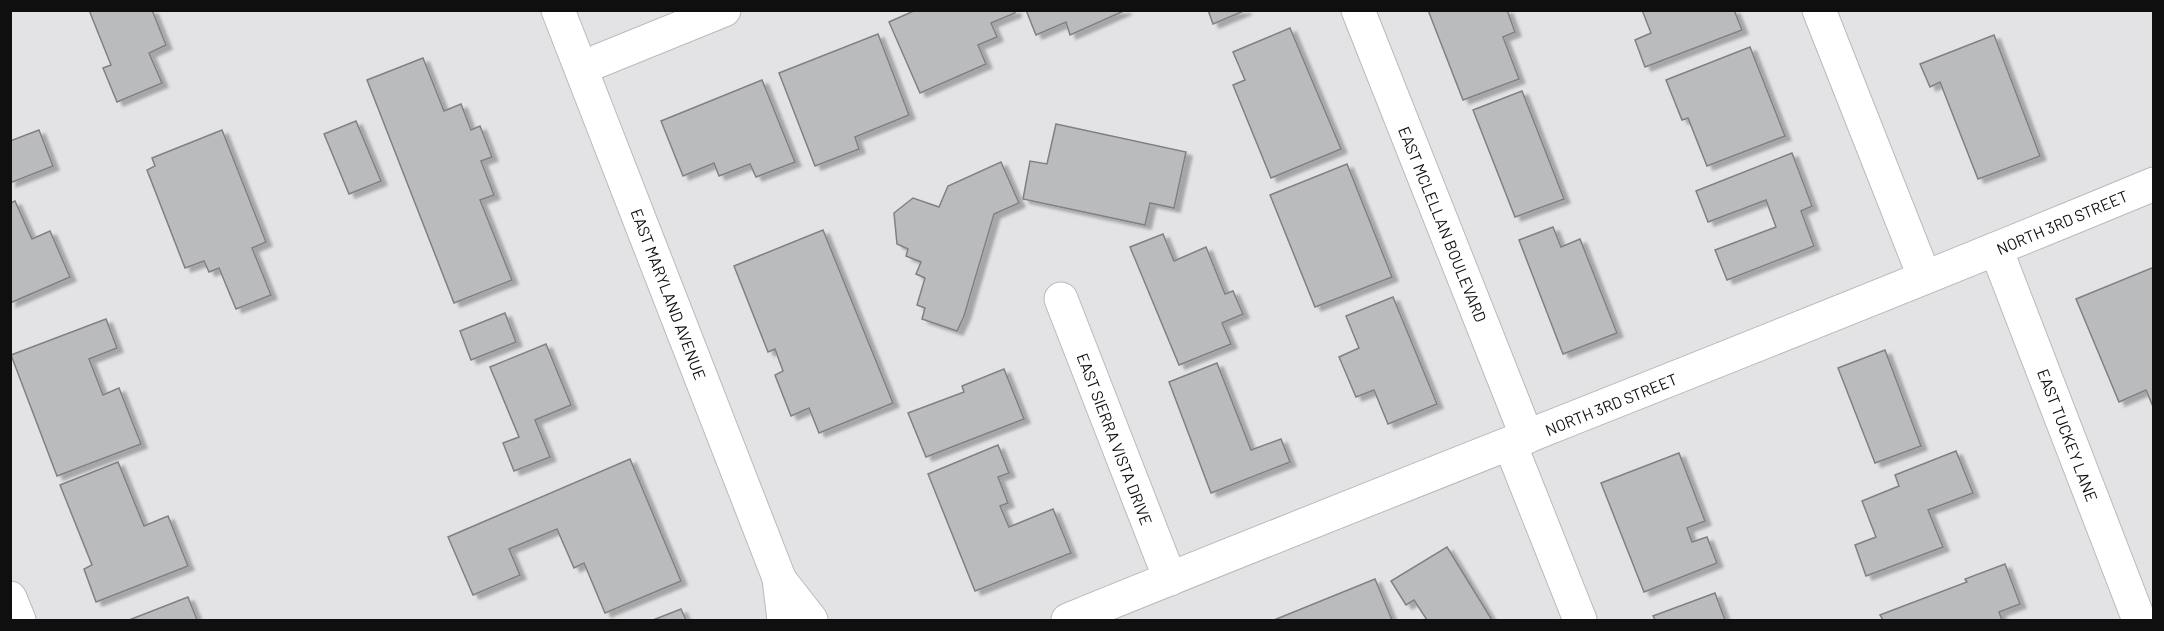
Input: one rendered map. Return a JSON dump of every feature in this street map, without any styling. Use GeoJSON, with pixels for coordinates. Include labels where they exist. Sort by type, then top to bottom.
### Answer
{"type":"FeatureCollection","features":[{"type":"Feature","properties":{"kind":"street","name":"EAST MARYLAND AVENUE"},"geometry":{"type":"LineString","coordinates":[[558,10],[779,578],[784,621]]}},
{"type":"Feature","properties":{"kind":"street"},"geometry":{"type":"LineString","coordinates":[[581,68],[724,10]]}},
{"type":"Feature","properties":{"kind":"street","name":"EAST MCLELLAN BOULEVARD"},"geometry":{"type":"LineString","coordinates":[[1358,10],[1519,441],[1580,621]]}},
{"type":"Feature","properties":{"kind":"street"},"geometry":{"type":"LineString","coordinates":[[1819,10],[1924,276]]}},
{"type":"Feature","properties":{"kind":"street","name":"NORTH 3RD STREET"},"geometry":{"type":"LineString","coordinates":[[1068,621],[2154,184]]}},
{"type":"Feature","properties":{"kind":"street","name":"EAST TUCKEY LANE"},"geometry":{"type":"LineString","coordinates":[[1996,249],[2139,621]]}},
{"type":"Feature","properties":{"kind":"street","name":"EAST SIERRA VISTA DRIVE"},"geometry":{"type":"LineString","coordinates":[[1060,299],[1170,579]]}},
{"type":"Feature","properties":{"kind":"street","name":"EAST MARYLAND AVENUE"},"geometry":{"type":"LineString","coordinates":[[779,578],[811,621]]}},
{"type":"Feature","properties":{"kind":"street"},"geometry":{"type":"LineString","coordinates":[[10,598],[19,621]]}},
{"type":"Feature","properties":{"kind":"building"},"geometry":{"type":"Polygon","coordinates":[[[89,10],[152,10],[166,45],[149,53],[162,83],[117,102],[103,68],[111,65],[89,10]]]}},
{"type":"Feature","properties":{"kind":"building"},"geometry":{"type":"Polygon","coordinates":[[[916,10],[1015,10],[1015,13],[991,23],[997,37],[978,45],[986,64],[920,93],[889,22],[916,10]]]}},
{"type":"Feature","properties":{"kind":"building"},"geometry":{"type":"Polygon","coordinates":[[[1026,10],[1126,10],[1070,35],[1066,22],[1036,35],[1026,10]]]}},
{"type":"Feature","properties":{"kind":"building"},"geometry":{"type":"Polygon","coordinates":[[[1208,10],[1246,10],[1213,24],[1208,10]]]}},
{"type":"Feature","properties":{"kind":"building"},"geometry":{"type":"Polygon","coordinates":[[[1428,10],[1507,10],[1515,32],[1503,37],[1519,79],[1463,100],[1428,10]]]}},
{"type":"Feature","properties":{"kind":"building"},"geometry":{"type":"Polygon","coordinates":[[[1642,10],[1734,10],[1742,30],[1645,67],[1635,40],[1651,33],[1642,10]]]}},
{"type":"Feature","properties":{"kind":"building"},"geometry":{"type":"Polygon","coordinates":[[[1290,28],[1341,149],[1271,178],[1233,85],[1245,80],[1233,52],[1290,28]]]}},
{"type":"Feature","properties":{"kind":"building"},"geometry":{"type":"Polygon","coordinates":[[[878,34],[909,115],[855,137],[859,149],[815,166],[779,73],[878,34]]]}},
{"type":"Feature","properties":{"kind":"building"},"geometry":{"type":"Polygon","coordinates":[[[1994,35],[2040,156],[1978,179],[1940,82],[1930,87],[1920,64],[1994,35]]]}},
{"type":"Feature","properties":{"kind":"building"},"geometry":{"type":"Polygon","coordinates":[[[1750,47],[1785,136],[1707,166],[1688,118],[1682,120],[1666,80],[1750,47]]]}},
{"type":"Feature","properties":{"kind":"building"},"geometry":{"type":"Polygon","coordinates":[[[423,58],[444,111],[461,104],[471,130],[480,126],[492,157],[481,161],[494,195],[480,200],[512,280],[454,303],[367,80],[423,58]]]}},
{"type":"Feature","properties":{"kind":"building"},"geometry":{"type":"Polygon","coordinates":[[[762,80],[795,162],[756,177],[750,164],[719,176],[714,163],[683,176],[661,121],[762,80]]]}},
{"type":"Feature","properties":{"kind":"building"},"geometry":{"type":"Polygon","coordinates":[[[1522,91],[1564,199],[1515,217],[1473,110],[1522,91]]]}},
{"type":"Feature","properties":{"kind":"building"},"geometry":{"type":"Polygon","coordinates":[[[356,121],[381,181],[349,194],[324,134],[356,121]]]}},
{"type":"Feature","properties":{"kind":"building"},"geometry":{"type":"Polygon","coordinates":[[[1056,124],[1186,152],[1174,208],[1150,203],[1145,225],[1023,199],[1030,161],[1047,164],[1056,124]]]}},
{"type":"Feature","properties":{"kind":"building"},"geometry":{"type":"Polygon","coordinates":[[[39,130],[53,166],[10,183],[10,141],[39,130]]]}},
{"type":"Feature","properties":{"kind":"building"},"geometry":{"type":"Polygon","coordinates":[[[222,130],[266,242],[252,248],[271,295],[236,309],[219,268],[209,272],[204,261],[185,268],[147,170],[155,166],[152,158],[222,130]]]}},
{"type":"Feature","properties":{"kind":"building"},"geometry":{"type":"Polygon","coordinates":[[[1792,153],[1812,206],[1801,211],[1814,246],[1727,280],[1715,250],[1776,227],[1766,200],[1708,222],[1696,191],[1792,153]]]}},
{"type":"Feature","properties":{"kind":"building"},"geometry":{"type":"Polygon","coordinates":[[[1001,162],[1019,203],[994,214],[964,316],[957,331],[922,319],[925,308],[917,305],[925,278],[916,274],[921,262],[906,256],[908,249],[897,244],[894,213],[913,198],[939,207],[948,186],[1001,162]]]}},
{"type":"Feature","properties":{"kind":"building"},"geometry":{"type":"Polygon","coordinates":[[[1347,164],[1392,277],[1315,307],[1270,195],[1347,164]]]}},
{"type":"Feature","properties":{"kind":"building"},"geometry":{"type":"Polygon","coordinates":[[[15,201],[32,239],[50,231],[70,277],[10,303],[10,203],[15,201]]]}},
{"type":"Feature","properties":{"kind":"building"},"geometry":{"type":"Polygon","coordinates":[[[1553,227],[1561,247],[1580,239],[1617,333],[1563,354],[1519,240],[1553,227]]]}},
{"type":"Feature","properties":{"kind":"building"},"geometry":{"type":"Polygon","coordinates":[[[823,230],[893,403],[819,433],[809,408],[791,416],[775,375],[783,371],[775,349],[768,352],[734,266],[823,230]]]}},
{"type":"Feature","properties":{"kind":"building"},"geometry":{"type":"Polygon","coordinates":[[[1163,234],[1174,261],[1206,247],[1225,294],[1233,291],[1243,314],[1222,323],[1231,344],[1179,365],[1130,247],[1163,234]]]}},
{"type":"Feature","properties":{"kind":"building"},"geometry":{"type":"Polygon","coordinates":[[[2154,267],[2154,409],[2146,390],[2119,402],[2076,299],[2154,267]]]}},
{"type":"Feature","properties":{"kind":"building"},"geometry":{"type":"Polygon","coordinates":[[[1393,297],[1437,404],[1388,424],[1374,390],[1356,397],[1339,357],[1359,348],[1346,316],[1393,297]]]}},
{"type":"Feature","properties":{"kind":"building"},"geometry":{"type":"Polygon","coordinates":[[[505,313],[516,342],[471,360],[460,331],[505,313]]]}},
{"type":"Feature","properties":{"kind":"building"},"geometry":{"type":"Polygon","coordinates":[[[106,319],[117,348],[89,359],[103,395],[119,388],[141,444],[57,476],[11,355],[106,319]]]}},
{"type":"Feature","properties":{"kind":"building"},"geometry":{"type":"Polygon","coordinates":[[[546,344],[571,405],[535,420],[550,457],[514,471],[503,443],[519,437],[490,367],[546,344]]]}},
{"type":"Feature","properties":{"kind":"building"},"geometry":{"type":"Polygon","coordinates":[[[1885,350],[1921,446],[1875,463],[1838,368],[1885,350]]]}},
{"type":"Feature","properties":{"kind":"building"},"geometry":{"type":"Polygon","coordinates":[[[1217,363],[1251,450],[1281,439],[1290,462],[1211,493],[1169,382],[1217,363]]]}},
{"type":"Feature","properties":{"kind":"building"},"geometry":{"type":"Polygon","coordinates":[[[1004,369],[1024,419],[926,457],[908,413],[964,392],[962,386],[1004,369]]]}},
{"type":"Feature","properties":{"kind":"building"},"geometry":{"type":"Polygon","coordinates":[[[998,445],[1009,473],[998,477],[1008,503],[1000,506],[1009,527],[1053,509],[1071,553],[975,591],[928,474],[998,445]]]}},
{"type":"Feature","properties":{"kind":"building"},"geometry":{"type":"Polygon","coordinates":[[[1956,451],[1973,493],[1928,510],[1943,547],[1866,576],[1855,545],[1876,537],[1862,501],[1899,486],[1895,475],[1956,451]]]}},
{"type":"Feature","properties":{"kind":"building"},"geometry":{"type":"Polygon","coordinates":[[[1679,453],[1705,521],[1687,528],[1692,542],[1707,537],[1717,563],[1644,592],[1601,483],[1679,453]]]}},
{"type":"Feature","properties":{"kind":"building"},"geometry":{"type":"Polygon","coordinates":[[[630,459],[681,581],[605,613],[584,563],[574,568],[557,529],[509,549],[520,575],[473,595],[448,537],[630,459]]]}},
{"type":"Feature","properties":{"kind":"building"},"geometry":{"type":"Polygon","coordinates":[[[118,462],[144,526],[168,516],[188,566],[96,602],[84,569],[92,565],[60,485],[118,462]]]}},
{"type":"Feature","properties":{"kind":"building"},"geometry":{"type":"Polygon","coordinates":[[[1447,547],[1492,620],[1427,620],[1414,600],[1406,605],[1391,581],[1447,547]]]}},
{"type":"Feature","properties":{"kind":"building"},"geometry":{"type":"Polygon","coordinates":[[[2005,564],[2020,604],[1999,612],[2002,620],[1883,620],[1880,615],[1967,582],[1965,579],[2005,564]]]}},
{"type":"Feature","properties":{"kind":"building"},"geometry":{"type":"Polygon","coordinates":[[[1375,579],[1392,620],[1274,620],[1375,579]]]}},
{"type":"Feature","properties":{"kind":"building"},"geometry":{"type":"Polygon","coordinates":[[[1715,593],[1725,620],[1655,620],[1653,616],[1715,593]]]}},
{"type":"Feature","properties":{"kind":"building"},"geometry":{"type":"Polygon","coordinates":[[[188,597],[197,620],[129,620],[188,597]]]}},
{"type":"Feature","properties":{"kind":"building"},"geometry":{"type":"Polygon","coordinates":[[[681,609],[686,620],[653,620],[681,609]]]}}]}
